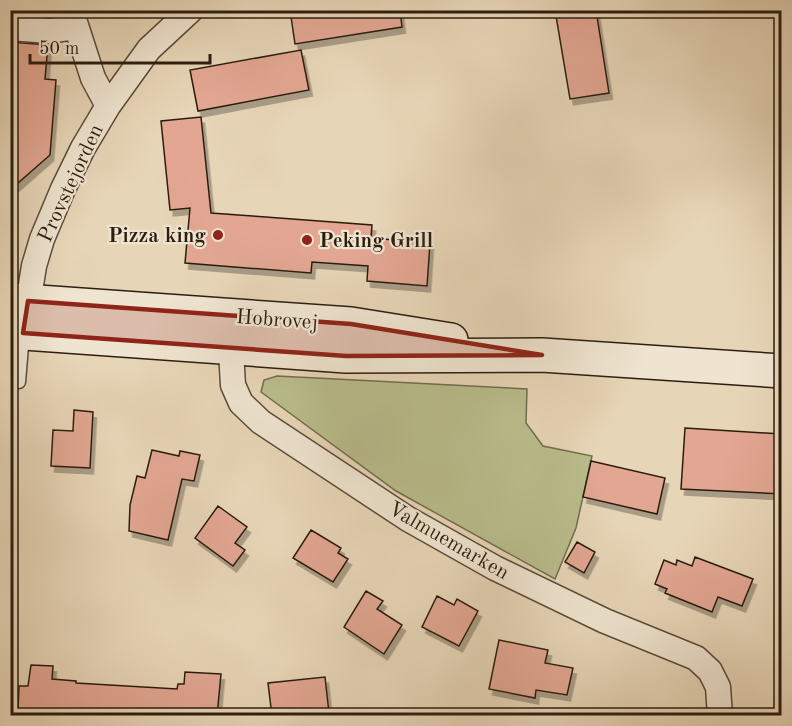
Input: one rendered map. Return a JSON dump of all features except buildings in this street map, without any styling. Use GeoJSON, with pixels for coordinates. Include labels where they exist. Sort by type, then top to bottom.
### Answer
{"type":"FeatureCollection","features":[{"type":"Feature","properties":{"kind":"main road","name":"Hobrovej"},"geometry":{"type":"LineString","coordinates":[[20,300],[351,324],[542,355]]}},
{"type":"Feature","properties":{"kind":"main road","name":"Hobrovej"},"geometry":{"type":"LineString","coordinates":[[17,332],[346,357],[542,355],[782,371]]}},
{"type":"Feature","properties":{"kind":"street","name":"Provstejorden"},"geometry":{"type":"LineString","coordinates":[[17,332],[20,300],[63,189],[108,106],[149,49],[191,10]]}},
{"type":"Feature","properties":{"kind":"street","name":"Provstejorden"},"geometry":{"type":"LineString","coordinates":[[74,19],[93,78],[108,106]]}},
{"type":"Feature","properties":{"kind":"street"},"geometry":{"type":"LineString","coordinates":[[10,28],[50,31],[74,19]]}},
{"type":"Feature","properties":{"kind":"street","name":"Valmuemarken"},"geometry":{"type":"LineString","coordinates":[[231,315],[230,348],[233,385],[241,403],[261,422],[408,519],[495,568],[605,621],[696,658],[710,671],[718,687],[720,716]]}},
{"type":"Feature","properties":{"kind":"lane"},"geometry":{"type":"LineString","coordinates":[[17,332],[19,382]]}},
{"type":"Feature","properties":{"kind":"highlighted area"},"geometry":{"type":"Polygon","coordinates":[[[28,301],[351,324],[542,355],[346,356],[23,333],[28,301]]]}},
{"type":"Feature","properties":{"kind":"green space"},"geometry":{"type":"Polygon","coordinates":[[[277,376],[527,389],[526,423],[543,446],[592,456],[576,528],[555,579],[396,491],[261,392],[264,380],[277,376]]]}},
{"type":"Feature","properties":{"kind":"place","name":"Pizza king"},"geometry":{"type":"Point","coordinates":[218,235]}},
{"type":"Feature","properties":{"kind":"place","name":"Peking Grill"},"geometry":{"type":"Point","coordinates":[307,240]}}]}
